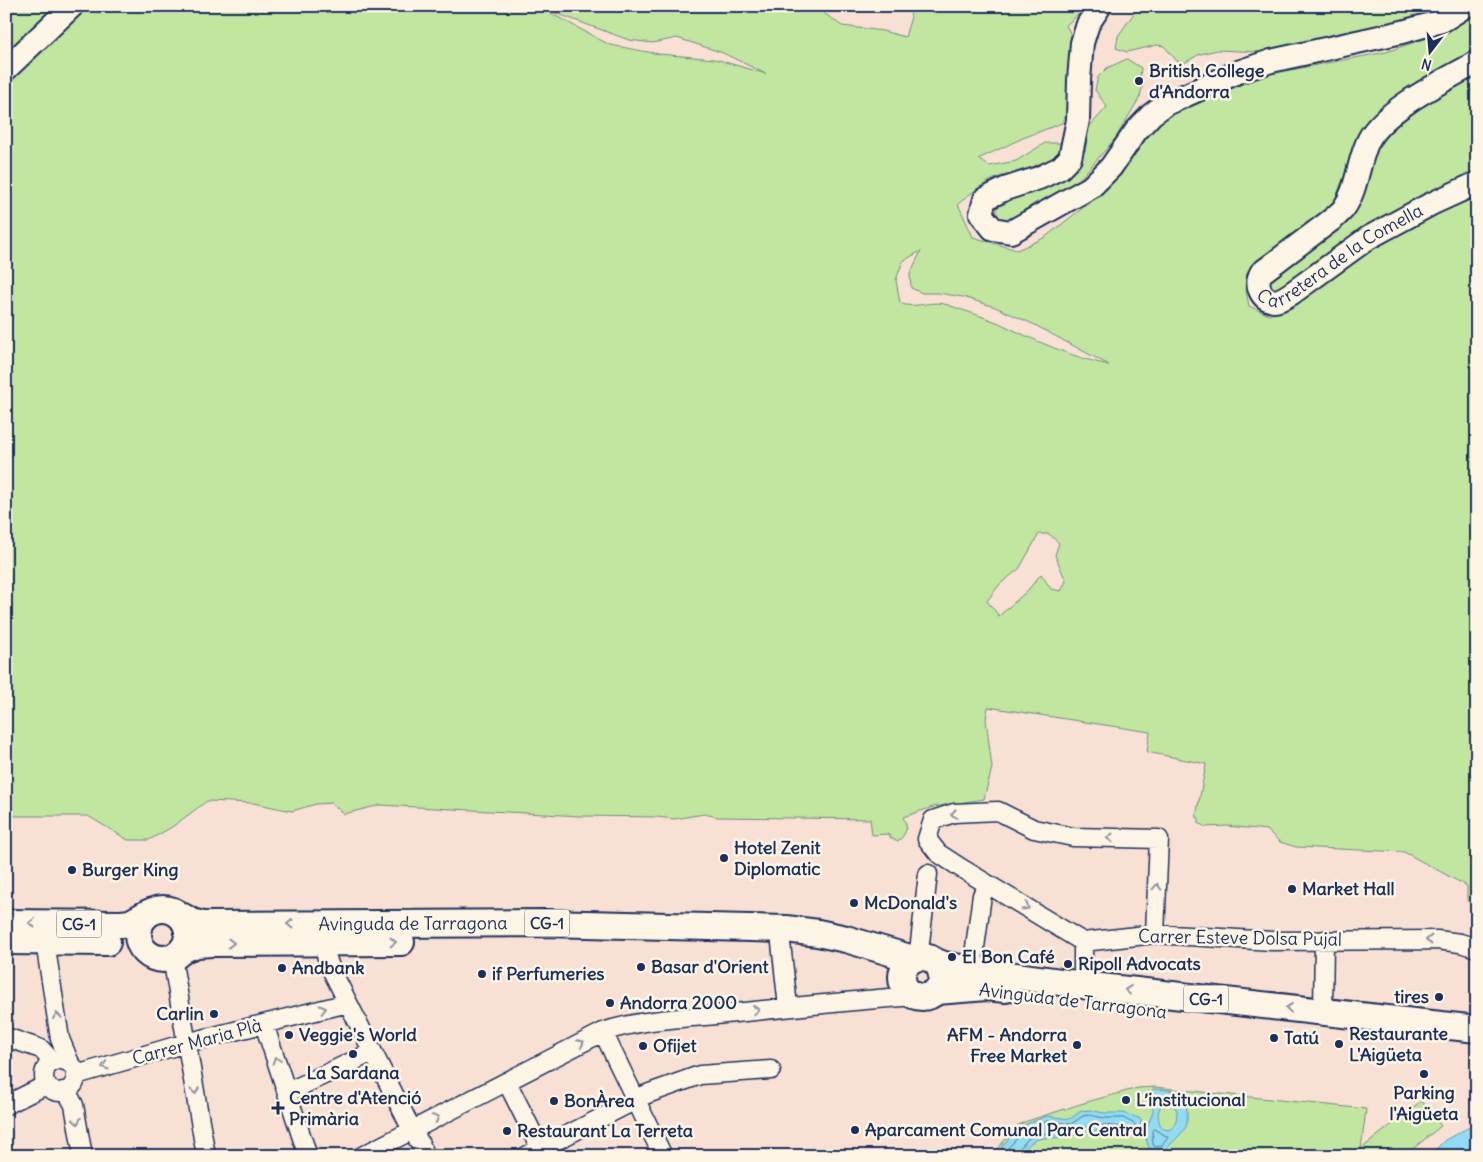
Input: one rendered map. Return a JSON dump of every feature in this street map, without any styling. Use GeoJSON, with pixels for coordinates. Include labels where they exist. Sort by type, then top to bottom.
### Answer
{"type":"FeatureCollection","features":[{"type":"Feature","properties":{"kind":"highway","name":"CG-1"},"geometry":{"type":"LineString","coordinates":[[6,923],[121,924],[130,923],[160,909],[168,909],[181,916]]}},
{"type":"Feature","properties":{"kind":"highway"},"geometry":{"type":"LineString","coordinates":[[144,950],[139,941],[138,931],[148,913]]}},
{"type":"Feature","properties":{"kind":"highway","name":"Avinguda de Tarragona"},"geometry":{"type":"LineString","coordinates":[[181,916],[203,925],[545,923],[797,930],[846,940],[920,973],[944,965],[1083,985],[1477,1029]]}},
{"type":"Feature","properties":{"kind":"highway"},"geometry":{"type":"LineString","coordinates":[[177,953],[188,938],[188,932],[181,916]]}},
{"type":"Feature","properties":{"kind":"highway","name":"Avinguda de Tarragona"},"geometry":{"type":"LineString","coordinates":[[177,953],[197,944],[211,943],[510,940],[780,942],[837,950],[890,968],[1032,996],[1477,1045]]}},
{"type":"Feature","properties":{"kind":"highway","name":"CG-1"},"geometry":{"type":"LineString","coordinates":[[6,942],[121,942],[131,944],[154,957],[166,958],[177,953]]}},
{"type":"Feature","properties":{"kind":"main road"},"geometry":{"type":"LineString","coordinates":[[6,69],[72,6]]}},
{"type":"Feature","properties":{"kind":"main road"},"geometry":{"type":"LineString","coordinates":[[1100,6],[1088,24],[1082,43],[1078,120],[1070,158],[1060,168],[1039,178],[1005,189],[985,199],[981,214],[993,229],[1010,232],[1091,187],[1112,166],[1136,131],[1152,114],[1166,104],[1238,72],[1271,61],[1402,32],[1442,21],[1466,6]]}},
{"type":"Feature","properties":{"kind":"main road","name":"Carretera de la Comella"},"geometry":{"type":"LineString","coordinates":[[1477,62],[1415,98],[1390,115],[1379,126],[1369,140],[1351,194],[1344,208],[1327,224],[1261,272],[1258,284],[1260,292],[1274,301],[1280,300],[1368,238],[1477,182]]}},
{"type":"Feature","properties":{"kind":"street"},"geometry":{"type":"LineString","coordinates":[[1083,985],[1083,942],[938,853],[927,839],[933,820],[954,813],[998,811],[1034,829],[1073,837],[1159,839],[1155,934]]}},
{"type":"Feature","properties":{"kind":"street"},"geometry":{"type":"LineString","coordinates":[[362,1156],[415,1134],[507,1082],[603,1032],[619,1027],[678,1019],[788,1007],[920,973],[919,951],[928,874]]}},
{"type":"Feature","properties":{"kind":"street"},"geometry":{"type":"LineString","coordinates":[[972,970],[982,895]]}},
{"type":"Feature","properties":{"kind":"street","name":"Carrer Esteve Dolsa Pujal"},"geometry":{"type":"LineString","coordinates":[[1083,942],[1155,934],[1272,941],[1437,940],[1460,943],[1477,948]]}},
{"type":"Feature","properties":{"kind":"street"},"geometry":{"type":"LineString","coordinates":[[1323,1011],[1324,940]]}},
{"type":"Feature","properties":{"kind":"street"},"geometry":{"type":"LineString","coordinates":[[55,942],[50,946],[47,955],[60,1039],[66,1067],[73,1085],[69,1088],[56,1090],[47,1085],[44,1076],[46,1067],[66,1067]]}},
{"type":"Feature","properties":{"kind":"street"},"geometry":{"type":"LineString","coordinates":[[780,942],[788,1007]]}},
{"type":"Feature","properties":{"kind":"street"},"geometry":{"type":"LineString","coordinates":[[322,943],[330,967],[426,1156]]}},
{"type":"Feature","properties":{"kind":"street"},"geometry":{"type":"LineString","coordinates":[[177,953],[186,1043],[206,1156]]}},
{"type":"Feature","properties":{"kind":"street","name":"Carrer Maria Plà"},"geometry":{"type":"LineString","coordinates":[[66,1067],[186,1043],[348,1003]]}},
{"type":"Feature","properties":{"kind":"street"},"geometry":{"type":"LineString","coordinates":[[264,1024],[308,1156]]}},
{"type":"Feature","properties":{"kind":"street"},"geometry":{"type":"LineString","coordinates":[[603,1032],[633,1102],[663,1156]]}},
{"type":"Feature","properties":{"kind":"street"},"geometry":{"type":"LineString","coordinates":[[6,1037],[41,1049],[66,1067]]}},
{"type":"Feature","properties":{"kind":"street"},"geometry":{"type":"LineString","coordinates":[[292,1090],[366,1055]]}},
{"type":"Feature","properties":{"kind":"street"},"geometry":{"type":"LineString","coordinates":[[507,1082],[537,1153],[647,1094],[700,1075],[771,1070]]}},
{"type":"Feature","properties":{"kind":"street"},"geometry":{"type":"LineString","coordinates":[[6,1105],[45,1087],[68,1094],[74,1105],[83,1156]]}},
{"type":"Feature","properties":{"kind":"green space"},"geometry":{"type":"Polygon","coordinates":[[[6,6],[814,6],[842,26],[883,31],[905,37],[911,17],[909,6],[1088,6],[1066,25],[1071,35],[1071,101],[1062,123],[1023,138],[978,159],[989,166],[1016,161],[1045,143],[1064,143],[1061,155],[1045,163],[992,180],[978,188],[958,204],[973,237],[1017,250],[1044,238],[1098,196],[1126,166],[1164,115],[1217,87],[1264,75],[1386,52],[1424,39],[1470,15],[1477,8],[1477,54],[1387,103],[1367,120],[1332,208],[1260,261],[1250,271],[1246,291],[1249,306],[1269,315],[1287,308],[1368,248],[1477,193],[1477,904],[1467,901],[1467,886],[1404,852],[1296,847],[1280,842],[1267,830],[1227,826],[1205,827],[1199,823],[1199,818],[1196,817],[1206,764],[1147,752],[1150,732],[988,707],[986,719],[992,768],[984,799],[933,807],[903,817],[906,830],[898,842],[888,834],[872,835],[870,819],[718,817],[704,814],[674,819],[380,805],[344,814],[331,803],[316,804],[292,811],[253,803],[207,801],[172,827],[149,840],[128,840],[88,816],[6,816],[6,6]],[[539,7],[610,45],[659,54],[715,59],[766,74],[723,53],[677,38],[653,43],[629,40],[539,7]],[[921,251],[903,261],[896,280],[900,303],[911,305],[942,303],[999,323],[1066,353],[1109,365],[1033,324],[995,307],[963,297],[938,293],[922,293],[911,288],[910,274],[921,251]],[[1039,534],[1019,569],[1000,584],[987,601],[999,616],[1028,590],[1041,574],[1051,589],[1061,591],[1066,581],[1055,555],[1059,543],[1049,534],[1039,534]]]}},
{"type":"Feature","properties":{"kind":"green space"},"geometry":{"type":"Polygon","coordinates":[[[1139,6],[1214,6],[1229,10],[1289,9],[1320,6],[1446,6],[1430,15],[1317,45],[1261,52],[1217,50],[1200,54],[1184,63],[1177,61],[1164,46],[1157,45],[1127,52],[1116,48],[1118,36],[1139,6]]]}},
{"type":"Feature","properties":{"kind":"green space"},"geometry":{"type":"Polygon","coordinates":[[[1127,59],[1141,68],[1140,76],[1143,83],[1140,97],[1115,139],[1070,190],[1037,202],[1008,220],[998,218],[997,208],[1003,198],[1066,176],[1085,151],[1089,127],[1107,107],[1095,90],[1098,77],[1107,68],[1127,59]]]}},
{"type":"Feature","properties":{"kind":"green space"},"geometry":{"type":"Polygon","coordinates":[[[1477,71],[1477,173],[1275,291],[1270,289],[1269,277],[1333,233],[1348,215],[1374,149],[1387,131],[1421,105],[1477,71]]]}},
{"type":"Feature","properties":{"kind":"green space"},"geometry":{"type":"Polygon","coordinates":[[[1154,1087],[1366,1109],[1361,1149],[1421,1101],[1441,1126],[1404,1156],[991,1156],[1017,1126],[1024,1122],[1138,1088],[1154,1087]]]}},
{"type":"Feature","properties":{"kind":"water"},"geometry":{"type":"Polygon","coordinates":[[[1154,1089],[1177,1092],[1186,1104],[1186,1126],[1165,1151],[1153,1152],[1148,1146],[1146,1138],[1153,1112],[1149,1103],[1151,1091],[1154,1089]],[[1163,1103],[1158,1112],[1163,1129],[1170,1130],[1176,1121],[1177,1110],[1171,1104],[1163,1103]]]}},
{"type":"Feature","properties":{"kind":"water"},"geometry":{"type":"Polygon","coordinates":[[[1089,1110],[1104,1113],[1124,1113],[1141,1119],[1140,1136],[1121,1131],[1084,1132],[1067,1137],[1036,1140],[1030,1143],[1019,1156],[1002,1155],[1002,1146],[1021,1126],[1047,1116],[1070,1119],[1081,1111],[1089,1110]]]}},
{"type":"Feature","properties":{"kind":"water"},"geometry":{"type":"Polygon","coordinates":[[[1477,1123],[1477,1156],[1429,1156],[1445,1140],[1477,1123]]]}},
{"type":"Feature","properties":{"kind":"place","name":"British College d'Andorra"},"geometry":{"type":"Point","coordinates":[1139,81]}},
{"type":"Feature","properties":{"kind":"place","name":"Hotel Zenit Diplomatic"},"geometry":{"type":"Point","coordinates":[724,858]}},
{"type":"Feature","properties":{"kind":"place","name":"Burger King"},"geometry":{"type":"Point","coordinates":[72,870]}},
{"type":"Feature","properties":{"kind":"place","name":"Market Hall"},"geometry":{"type":"Point","coordinates":[1292,889]}},
{"type":"Feature","properties":{"kind":"place","name":"McDonald's"},"geometry":{"type":"Point","coordinates":[854,903]}},
{"type":"Feature","properties":{"kind":"place","name":"El Bon Café"},"geometry":{"type":"Point","coordinates":[952,957]}},
{"type":"Feature","properties":{"kind":"place","name":"Ripoll Advocats"},"geometry":{"type":"Point","coordinates":[1068,964]}},
{"type":"Feature","properties":{"kind":"place","name":"Basar d'Orient"},"geometry":{"type":"Point","coordinates":[641,967]}},
{"type":"Feature","properties":{"kind":"place","name":"Andbank"},"geometry":{"type":"Point","coordinates":[282,968]}},
{"type":"Feature","properties":{"kind":"place","name":"if Perfumeries"},"geometry":{"type":"Point","coordinates":[482,974]}},
{"type":"Feature","properties":{"kind":"place","name":"tires"},"geometry":{"type":"Point","coordinates":[1439,997]}},
{"type":"Feature","properties":{"kind":"place","name":"Andorra 2000"},"geometry":{"type":"Point","coordinates":[610,1003]}},
{"type":"Feature","properties":{"kind":"place","name":"Carlin"},"geometry":{"type":"Point","coordinates":[214,1014]}},
{"type":"Feature","properties":{"kind":"place","name":"Veggie's World"},"geometry":{"type":"Point","coordinates":[289,1035]}},
{"type":"Feature","properties":{"kind":"place","name":"Tatú"},"geometry":{"type":"Point","coordinates":[1274,1038]}},
{"type":"Feature","properties":{"kind":"place","name":"Restaurante L'Aigüeta"},"geometry":{"type":"Point","coordinates":[1339,1044]}},
{"type":"Feature","properties":{"kind":"place","name":"AFM - Andorra Free Market"},"geometry":{"type":"Point","coordinates":[1077,1045]}},
{"type":"Feature","properties":{"kind":"place","name":"Ofijet"},"geometry":{"type":"Point","coordinates":[643,1046]}},
{"type":"Feature","properties":{"kind":"place","name":"La Sardana"},"geometry":{"type":"Point","coordinates":[353,1054]}},
{"type":"Feature","properties":{"kind":"place","name":"Parking l'Aigüeta"},"geometry":{"type":"Point","coordinates":[1424,1074]}},
{"type":"Feature","properties":{"kind":"place","name":"L’institucional"},"geometry":{"type":"Point","coordinates":[1126,1100]}},
{"type":"Feature","properties":{"kind":"place","name":"BonÀrea"},"geometry":{"type":"Point","coordinates":[554,1101]}},
{"type":"Feature","properties":{"kind":"place","name":"Centre d'Atenció Primària"},"geometry":{"type":"Point","coordinates":[278,1108]}},
{"type":"Feature","properties":{"kind":"place","name":"Aparcament Comunal Parc Central"},"geometry":{"type":"Point","coordinates":[855,1130]}},
{"type":"Feature","properties":{"kind":"place","name":"Restaurant La Terreta"},"geometry":{"type":"Point","coordinates":[507,1131]}}]}
